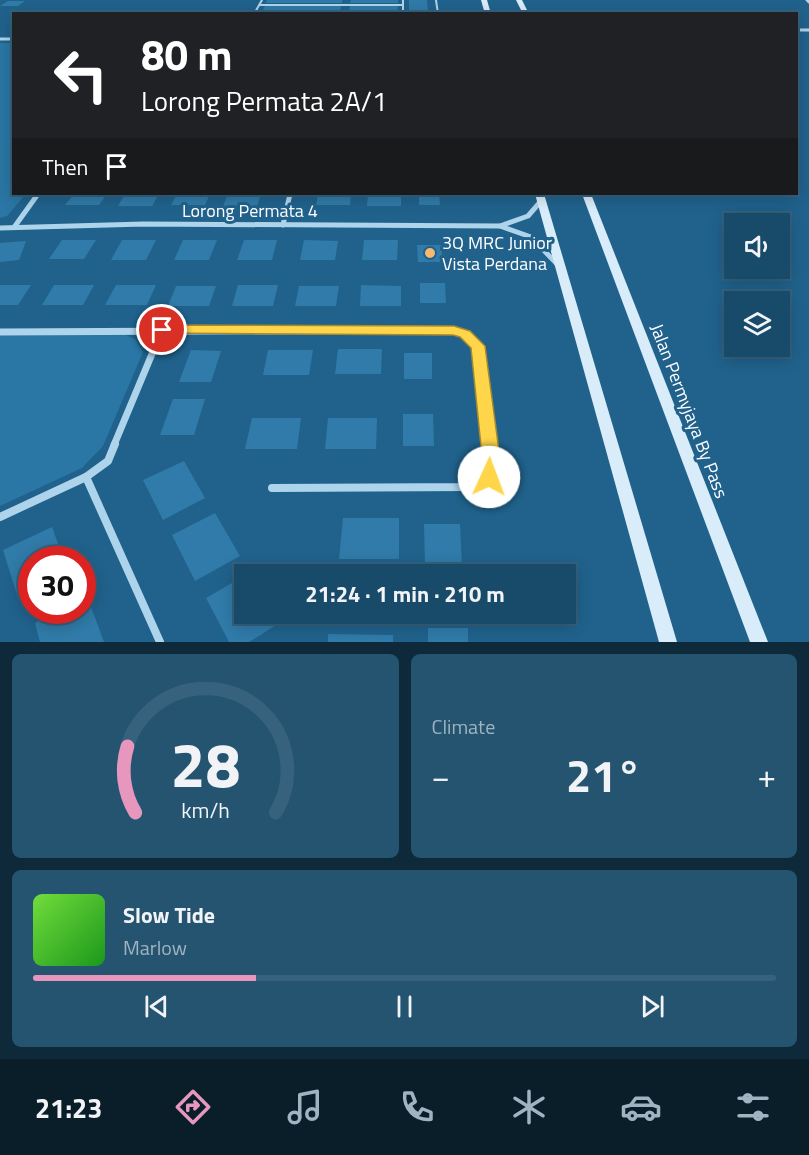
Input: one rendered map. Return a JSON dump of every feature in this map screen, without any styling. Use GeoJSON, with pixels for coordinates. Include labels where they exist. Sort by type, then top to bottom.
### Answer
{"type":"FeatureCollection","features":[{"type":"Feature","properties":{"kind":"main road","name":"Jalan Permyjaya By Pass"},"geometry":{"type":"LineString","coordinates":[[586,195],[759,642]]}},
{"type":"Feature","properties":{"kind":"main road"},"geometry":{"type":"LineString","coordinates":[[540,197],[668,642]]}},
{"type":"Feature","properties":{"kind":"street"},"geometry":{"type":"LineString","coordinates":[[15,226],[37,195]]}},
{"type":"Feature","properties":{"kind":"street"},"geometry":{"type":"LineString","coordinates":[[282,225],[290,195]]}},
{"type":"Feature","properties":{"kind":"street"},"geometry":{"type":"LineString","coordinates":[[500,226],[528,216],[540,197]]}},
{"type":"Feature","properties":{"kind":"street","name":"Lorong Permata 4"},"geometry":{"type":"LineString","coordinates":[[0,228],[15,226],[500,226]]}},
{"type":"Feature","properties":{"kind":"street"},"geometry":{"type":"LineString","coordinates":[[500,226],[531,237],[560,266]]}},
{"type":"Feature","properties":{"kind":"street"},"geometry":{"type":"LineString","coordinates":[[0,518],[86,477],[108,460],[114,452],[162,330]]}},
{"type":"Feature","properties":{"kind":"street"},"geometry":{"type":"LineString","coordinates":[[0,332],[454,330],[472,338],[478,346],[492,466],[489,477],[480,486],[465,488],[272,488]]}},
{"type":"Feature","properties":{"kind":"street"},"geometry":{"type":"LineString","coordinates":[[86,477],[160,642]]}},
{"type":"Feature","properties":{"kind":"lane"},"geometry":{"type":"LineString","coordinates":[[255,12],[262,0]]}},
{"type":"Feature","properties":{"kind":"lane"},"geometry":{"type":"LineString","coordinates":[[403,0],[403,12]]}},
{"type":"Feature","properties":{"kind":"lane"},"geometry":{"type":"LineString","coordinates":[[260,5],[403,5]]}},
{"type":"Feature","properties":{"kind":"shaded area"},"geometry":{"type":"Polygon","coordinates":[[[0,43],[12,43],[12,195],[25,195],[7,216],[0,218],[0,43]]]}},
{"type":"Feature","properties":{"kind":"shaded area"},"geometry":{"type":"Polygon","coordinates":[[[122,333],[136,340],[143,352],[103,446],[82,468],[0,506],[0,335],[122,333]]]}},
{"type":"Feature","properties":{"kind":"building"},"geometry":{"type":"Polygon","coordinates":[[[267,0],[342,0],[342,3],[266,3],[267,0]]]}},
{"type":"Feature","properties":{"kind":"building"},"geometry":{"type":"Polygon","coordinates":[[[351,0],[398,0],[398,3],[350,3],[351,0]]]}},
{"type":"Feature","properties":{"kind":"building"},"geometry":{"type":"Polygon","coordinates":[[[409,0],[427,0],[428,12],[409,12],[409,0]]]}},
{"type":"Feature","properties":{"kind":"building"},"geometry":{"type":"Polygon","coordinates":[[[8,1],[25,1],[18,6],[0,6],[8,1]]]}},
{"type":"Feature","properties":{"kind":"building"},"geometry":{"type":"Polygon","coordinates":[[[265,6],[341,6],[340,12],[262,12],[265,6]]]}},
{"type":"Feature","properties":{"kind":"building"},"geometry":{"type":"Polygon","coordinates":[[[350,6],[398,6],[397,12],[349,12],[350,6]]]}},
{"type":"Feature","properties":{"kind":"building"},"geometry":{"type":"Polygon","coordinates":[[[73,195],[106,195],[99,205],[65,205],[73,195]]]}},
{"type":"Feature","properties":{"kind":"building"},"geometry":{"type":"Polygon","coordinates":[[[124,195],[158,195],[152,206],[118,206],[124,195]]]}},
{"type":"Feature","properties":{"kind":"building"},"geometry":{"type":"Polygon","coordinates":[[[176,195],[210,195],[205,205],[171,205],[176,195]]]}},
{"type":"Feature","properties":{"kind":"building"},"geometry":{"type":"Polygon","coordinates":[[[228,195],[261,195],[257,206],[223,206],[228,195]]]}},
{"type":"Feature","properties":{"kind":"building"},"geometry":{"type":"Polygon","coordinates":[[[318,195],[351,195],[350,205],[316,205],[318,195]]]}},
{"type":"Feature","properties":{"kind":"building"},"geometry":{"type":"Polygon","coordinates":[[[368,195],[401,195],[401,206],[367,206],[368,195]]]}},
{"type":"Feature","properties":{"kind":"building"},"geometry":{"type":"Polygon","coordinates":[[[419,195],[439,195],[440,205],[419,205],[419,195]]]}},
{"type":"Feature","properties":{"kind":"building"},"geometry":{"type":"Polygon","coordinates":[[[62,240],[96,240],[84,259],[49,259],[62,240]]]}},
{"type":"Feature","properties":{"kind":"building"},"geometry":{"type":"Polygon","coordinates":[[[122,240],[156,240],[146,260],[111,260],[122,240]]]}},
{"type":"Feature","properties":{"kind":"building"},"geometry":{"type":"Polygon","coordinates":[[[183,240],[217,240],[209,260],[174,260],[183,240]]]}},
{"type":"Feature","properties":{"kind":"building"},"geometry":{"type":"Polygon","coordinates":[[[244,240],[277,240],[272,260],[237,260],[244,240]]]}},
{"type":"Feature","properties":{"kind":"building"},"geometry":{"type":"Polygon","coordinates":[[[304,240],[338,241],[335,260],[300,260],[304,240]]]}},
{"type":"Feature","properties":{"kind":"building"},"geometry":{"type":"Polygon","coordinates":[[[364,240],[398,240],[397,260],[362,260],[364,240]]]}},
{"type":"Feature","properties":{"kind":"building"},"geometry":{"type":"Polygon","coordinates":[[[26,241],[19,260],[0,262],[0,243],[26,241]]]}},
{"type":"Feature","properties":{"kind":"building","name":"3Q MRC Junior Vista Perdana"},"geometry":{"type":"Polygon","coordinates":[[[417,245],[441,245],[443,262],[418,262],[417,245]]]}},
{"type":"Feature","properties":{"kind":"building"},"geometry":{"type":"Polygon","coordinates":[[[420,283],[445,283],[446,303],[420,303],[420,283]]]}},
{"type":"Feature","properties":{"kind":"building"},"geometry":{"type":"Polygon","coordinates":[[[0,285],[31,285],[18,305],[0,305],[0,285]]]}},
{"type":"Feature","properties":{"kind":"building"},"geometry":{"type":"Polygon","coordinates":[[[54,285],[94,285],[83,305],[42,305],[54,285]]]}},
{"type":"Feature","properties":{"kind":"building"},"geometry":{"type":"Polygon","coordinates":[[[116,285],[156,285],[147,305],[105,305],[116,285]]]}},
{"type":"Feature","properties":{"kind":"building"},"geometry":{"type":"Polygon","coordinates":[[[238,285],[278,285],[273,306],[232,306],[238,285]]]}},
{"type":"Feature","properties":{"kind":"building"},"geometry":{"type":"Polygon","coordinates":[[[361,285],[401,286],[401,306],[360,306],[361,285]]]}},
{"type":"Feature","properties":{"kind":"building"},"geometry":{"type":"Polygon","coordinates":[[[176,286],[216,286],[209,306],[168,306],[176,286]]]}},
{"type":"Feature","properties":{"kind":"building"},"geometry":{"type":"Polygon","coordinates":[[[299,286],[339,286],[336,306],[295,306],[299,286]]]}},
{"type":"Feature","properties":{"kind":"building"},"geometry":{"type":"Polygon","coordinates":[[[338,349],[382,349],[381,374],[335,374],[338,349]]]}},
{"type":"Feature","properties":{"kind":"building"},"geometry":{"type":"Polygon","coordinates":[[[191,350],[221,351],[211,382],[179,382],[191,350]]]}},
{"type":"Feature","properties":{"kind":"building"},"geometry":{"type":"Polygon","coordinates":[[[268,350],[313,350],[309,375],[263,375],[268,350]]]}},
{"type":"Feature","properties":{"kind":"building"},"geometry":{"type":"Polygon","coordinates":[[[404,353],[432,353],[432,379],[404,379],[404,353]]]}},
{"type":"Feature","properties":{"kind":"building"},"geometry":{"type":"Polygon","coordinates":[[[173,399],[205,399],[194,435],[160,435],[173,399]]]}},
{"type":"Feature","properties":{"kind":"building"},"geometry":{"type":"Polygon","coordinates":[[[403,414],[433,414],[434,446],[403,446],[403,414]]]}},
{"type":"Feature","properties":{"kind":"building"},"geometry":{"type":"Polygon","coordinates":[[[252,418],[301,418],[297,449],[245,449],[252,418]]]}},
{"type":"Feature","properties":{"kind":"building"},"geometry":{"type":"Polygon","coordinates":[[[328,418],[377,418],[376,449],[325,449],[328,418]]]}},
{"type":"Feature","properties":{"kind":"building"},"geometry":{"type":"Polygon","coordinates":[[[184,461],[205,498],[163,520],[143,480],[184,461]]]}},
{"type":"Feature","properties":{"kind":"building"},"geometry":{"type":"Polygon","coordinates":[[[215,513],[240,556],[195,581],[172,535],[215,513]]]}},
{"type":"Feature","properties":{"kind":"building"},"geometry":{"type":"Polygon","coordinates":[[[343,518],[399,518],[399,559],[339,559],[343,518]]]}},
{"type":"Feature","properties":{"kind":"building"},"geometry":{"type":"Polygon","coordinates":[[[424,524],[460,524],[462,564],[425,564],[424,524]]]}},
{"type":"Feature","properties":{"kind":"building"},"geometry":{"type":"Polygon","coordinates":[[[52,527],[59,546],[18,546],[18,598],[3,550],[52,527]]]}},
{"type":"Feature","properties":{"kind":"building"},"geometry":{"type":"Polygon","coordinates":[[[234,582],[234,624],[278,624],[249,642],[229,642],[206,598],[234,582]]]}},
{"type":"Feature","properties":{"kind":"building"},"geometry":{"type":"Polygon","coordinates":[[[96,620],[104,642],[40,642],[35,624],[96,624],[96,620]]]}},
{"type":"Feature","properties":{"kind":"building"},"geometry":{"type":"Polygon","coordinates":[[[428,628],[468,628],[468,642],[428,642],[428,628]]]}},
{"type":"Feature","properties":{"kind":"building"},"geometry":{"type":"Polygon","coordinates":[[[328,634],[393,635],[393,642],[328,642],[328,634]]]}},
{"type":"Feature","properties":{"kind":"place","name":"3Q MRC Junior Vista Perdana"},"geometry":{"type":"Point","coordinates":[430,253]}},
{"type":"Feature","properties":{"kind":"route"},"geometry":{"type":"LineString","coordinates":[[162,330],[454,330],[465,334],[472,338],[478,346],[492,466],[489,477]]}}]}
